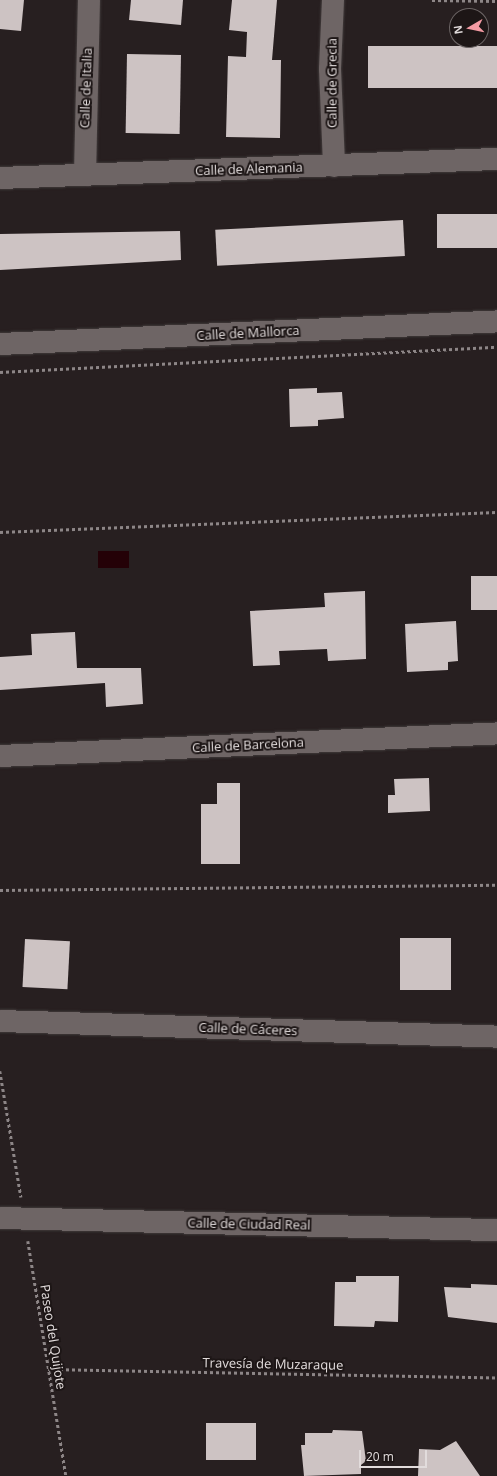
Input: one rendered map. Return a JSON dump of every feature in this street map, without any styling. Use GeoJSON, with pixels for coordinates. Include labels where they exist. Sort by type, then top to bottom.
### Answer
{"type":"FeatureCollection","features":[{"type":"Feature","properties":{"kind":"street","name":"Calle de Italia"},"geometry":{"type":"LineString","coordinates":[[85,175],[89,0]]}},
{"type":"Feature","properties":{"kind":"street","name":"Calle de Grecia"},"geometry":{"type":"LineString","coordinates":[[333,0],[330,69],[334,166]]}},
{"type":"Feature","properties":{"kind":"street","name":"Calle de Alemania"},"geometry":{"type":"LineString","coordinates":[[0,178],[497,159]]}},
{"type":"Feature","properties":{"kind":"street","name":"Calle de Mallorca"},"geometry":{"type":"LineString","coordinates":[[0,344],[497,321]]}},
{"type":"Feature","properties":{"kind":"street","name":"Calle de Barcelona"},"geometry":{"type":"LineString","coordinates":[[0,756],[497,734]]}},
{"type":"Feature","properties":{"kind":"street","name":"Calle de Cáceres"},"geometry":{"type":"LineString","coordinates":[[0,1021],[497,1036]]}},
{"type":"Feature","properties":{"kind":"street","name":"Calle de Ciudad Real"},"geometry":{"type":"LineString","coordinates":[[0,1218],[23,1210],[497,1230]]}},
{"type":"Feature","properties":{"kind":"path"},"geometry":{"type":"LineString","coordinates":[[432,0],[497,1]]}},
{"type":"Feature","properties":{"kind":"path"},"geometry":{"type":"LineString","coordinates":[[0,372],[497,347]]}},
{"type":"Feature","properties":{"kind":"path"},"geometry":{"type":"LineString","coordinates":[[0,532],[497,512]]}},
{"type":"Feature","properties":{"kind":"path"},"geometry":{"type":"LineString","coordinates":[[0,890],[497,885]]}},
{"type":"Feature","properties":{"kind":"path","name":"Paseo del Quijote"},"geometry":{"type":"LineString","coordinates":[[0,1071],[66,1476]]}},
{"type":"Feature","properties":{"kind":"path","name":"Travesía de Muzaraque"},"geometry":{"type":"LineString","coordinates":[[48,1370],[497,1378]]}},
{"type":"Feature","properties":{"kind":"shaded area"},"geometry":{"type":"Polygon","coordinates":[[[98,551],[129,551],[129,568],[98,568],[98,551]]]}},
{"type":"Feature","properties":{"kind":"building"},"geometry":{"type":"Polygon","coordinates":[[[0,0],[24,0],[21,31],[0,29],[0,0]]]}},
{"type":"Feature","properties":{"kind":"building"},"geometry":{"type":"Polygon","coordinates":[[[131,0],[183,0],[181,25],[129,20],[131,0]]]}},
{"type":"Feature","properties":{"kind":"building"},"geometry":{"type":"Polygon","coordinates":[[[232,0],[277,0],[272,60],[281,60],[280,138],[226,137],[228,56],[246,57],[247,32],[229,30],[232,0]]]}},
{"type":"Feature","properties":{"kind":"building"},"geometry":{"type":"Polygon","coordinates":[[[368,46],[449,46],[449,48],[489,48],[489,46],[497,46],[497,88],[368,88],[368,46]]]}},
{"type":"Feature","properties":{"kind":"building"},"geometry":{"type":"Polygon","coordinates":[[[127,54],[181,55],[180,134],[126,133],[127,54]]]}},
{"type":"Feature","properties":{"kind":"building"},"geometry":{"type":"Polygon","coordinates":[[[437,214],[497,214],[497,248],[437,248],[437,214]]]}},
{"type":"Feature","properties":{"kind":"building"},"geometry":{"type":"Polygon","coordinates":[[[403,220],[405,256],[217,266],[215,230],[403,220]]]}},
{"type":"Feature","properties":{"kind":"building"},"geometry":{"type":"Polygon","coordinates":[[[180,231],[181,260],[0,270],[0,234],[180,231]]]}},
{"type":"Feature","properties":{"kind":"building"},"geometry":{"type":"Polygon","coordinates":[[[317,388],[317,393],[342,392],[344,418],[318,420],[318,426],[290,427],[289,389],[317,388]]]}},
{"type":"Feature","properties":{"kind":"building"},"geometry":{"type":"Polygon","coordinates":[[[471,576],[497,576],[497,610],[471,610],[471,576]]]}},
{"type":"Feature","properties":{"kind":"building"},"geometry":{"type":"Polygon","coordinates":[[[365,591],[366,659],[328,661],[327,649],[279,651],[280,665],[253,666],[250,611],[325,607],[324,593],[365,591]]]}},
{"type":"Feature","properties":{"kind":"building"},"geometry":{"type":"Polygon","coordinates":[[[456,621],[458,661],[448,662],[448,670],[407,672],[405,624],[456,621]]]}},
{"type":"Feature","properties":{"kind":"building"},"geometry":{"type":"Polygon","coordinates":[[[75,632],[77,668],[141,668],[143,704],[106,707],[105,683],[0,690],[0,657],[32,655],[31,634],[75,632]]]}},
{"type":"Feature","properties":{"kind":"building"},"geometry":{"type":"Polygon","coordinates":[[[429,778],[430,811],[388,813],[388,795],[395,795],[394,779],[429,778]]]}},
{"type":"Feature","properties":{"kind":"building"},"geometry":{"type":"Polygon","coordinates":[[[217,783],[240,783],[240,864],[201,864],[201,804],[217,804],[217,783]]]}},
{"type":"Feature","properties":{"kind":"building"},"geometry":{"type":"Polygon","coordinates":[[[400,938],[451,938],[451,990],[400,990],[400,938]]]}},
{"type":"Feature","properties":{"kind":"building"},"geometry":{"type":"Polygon","coordinates":[[[25,939],[70,941],[67,989],[22,987],[25,939]]]}},
{"type":"Feature","properties":{"kind":"building"},"geometry":{"type":"Polygon","coordinates":[[[356,1276],[399,1276],[398,1322],[375,1321],[374,1327],[334,1326],[335,1282],[356,1282],[356,1276]]]}},
{"type":"Feature","properties":{"kind":"building"},"geometry":{"type":"Polygon","coordinates":[[[471,1284],[497,1285],[497,1323],[448,1317],[444,1287],[471,1288],[471,1284]]]}},
{"type":"Feature","properties":{"kind":"building"},"geometry":{"type":"Polygon","coordinates":[[[206,1423],[256,1423],[256,1460],[206,1460],[206,1423]]]}},
{"type":"Feature","properties":{"kind":"building"},"geometry":{"type":"Polygon","coordinates":[[[333,1430],[362,1431],[366,1461],[361,1465],[361,1474],[304,1476],[301,1445],[305,1445],[305,1433],[332,1433],[333,1430]]]}},
{"type":"Feature","properties":{"kind":"building"},"geometry":{"type":"Polygon","coordinates":[[[456,1441],[480,1476],[418,1476],[419,1449],[440,1450],[456,1441]]]}}]}
